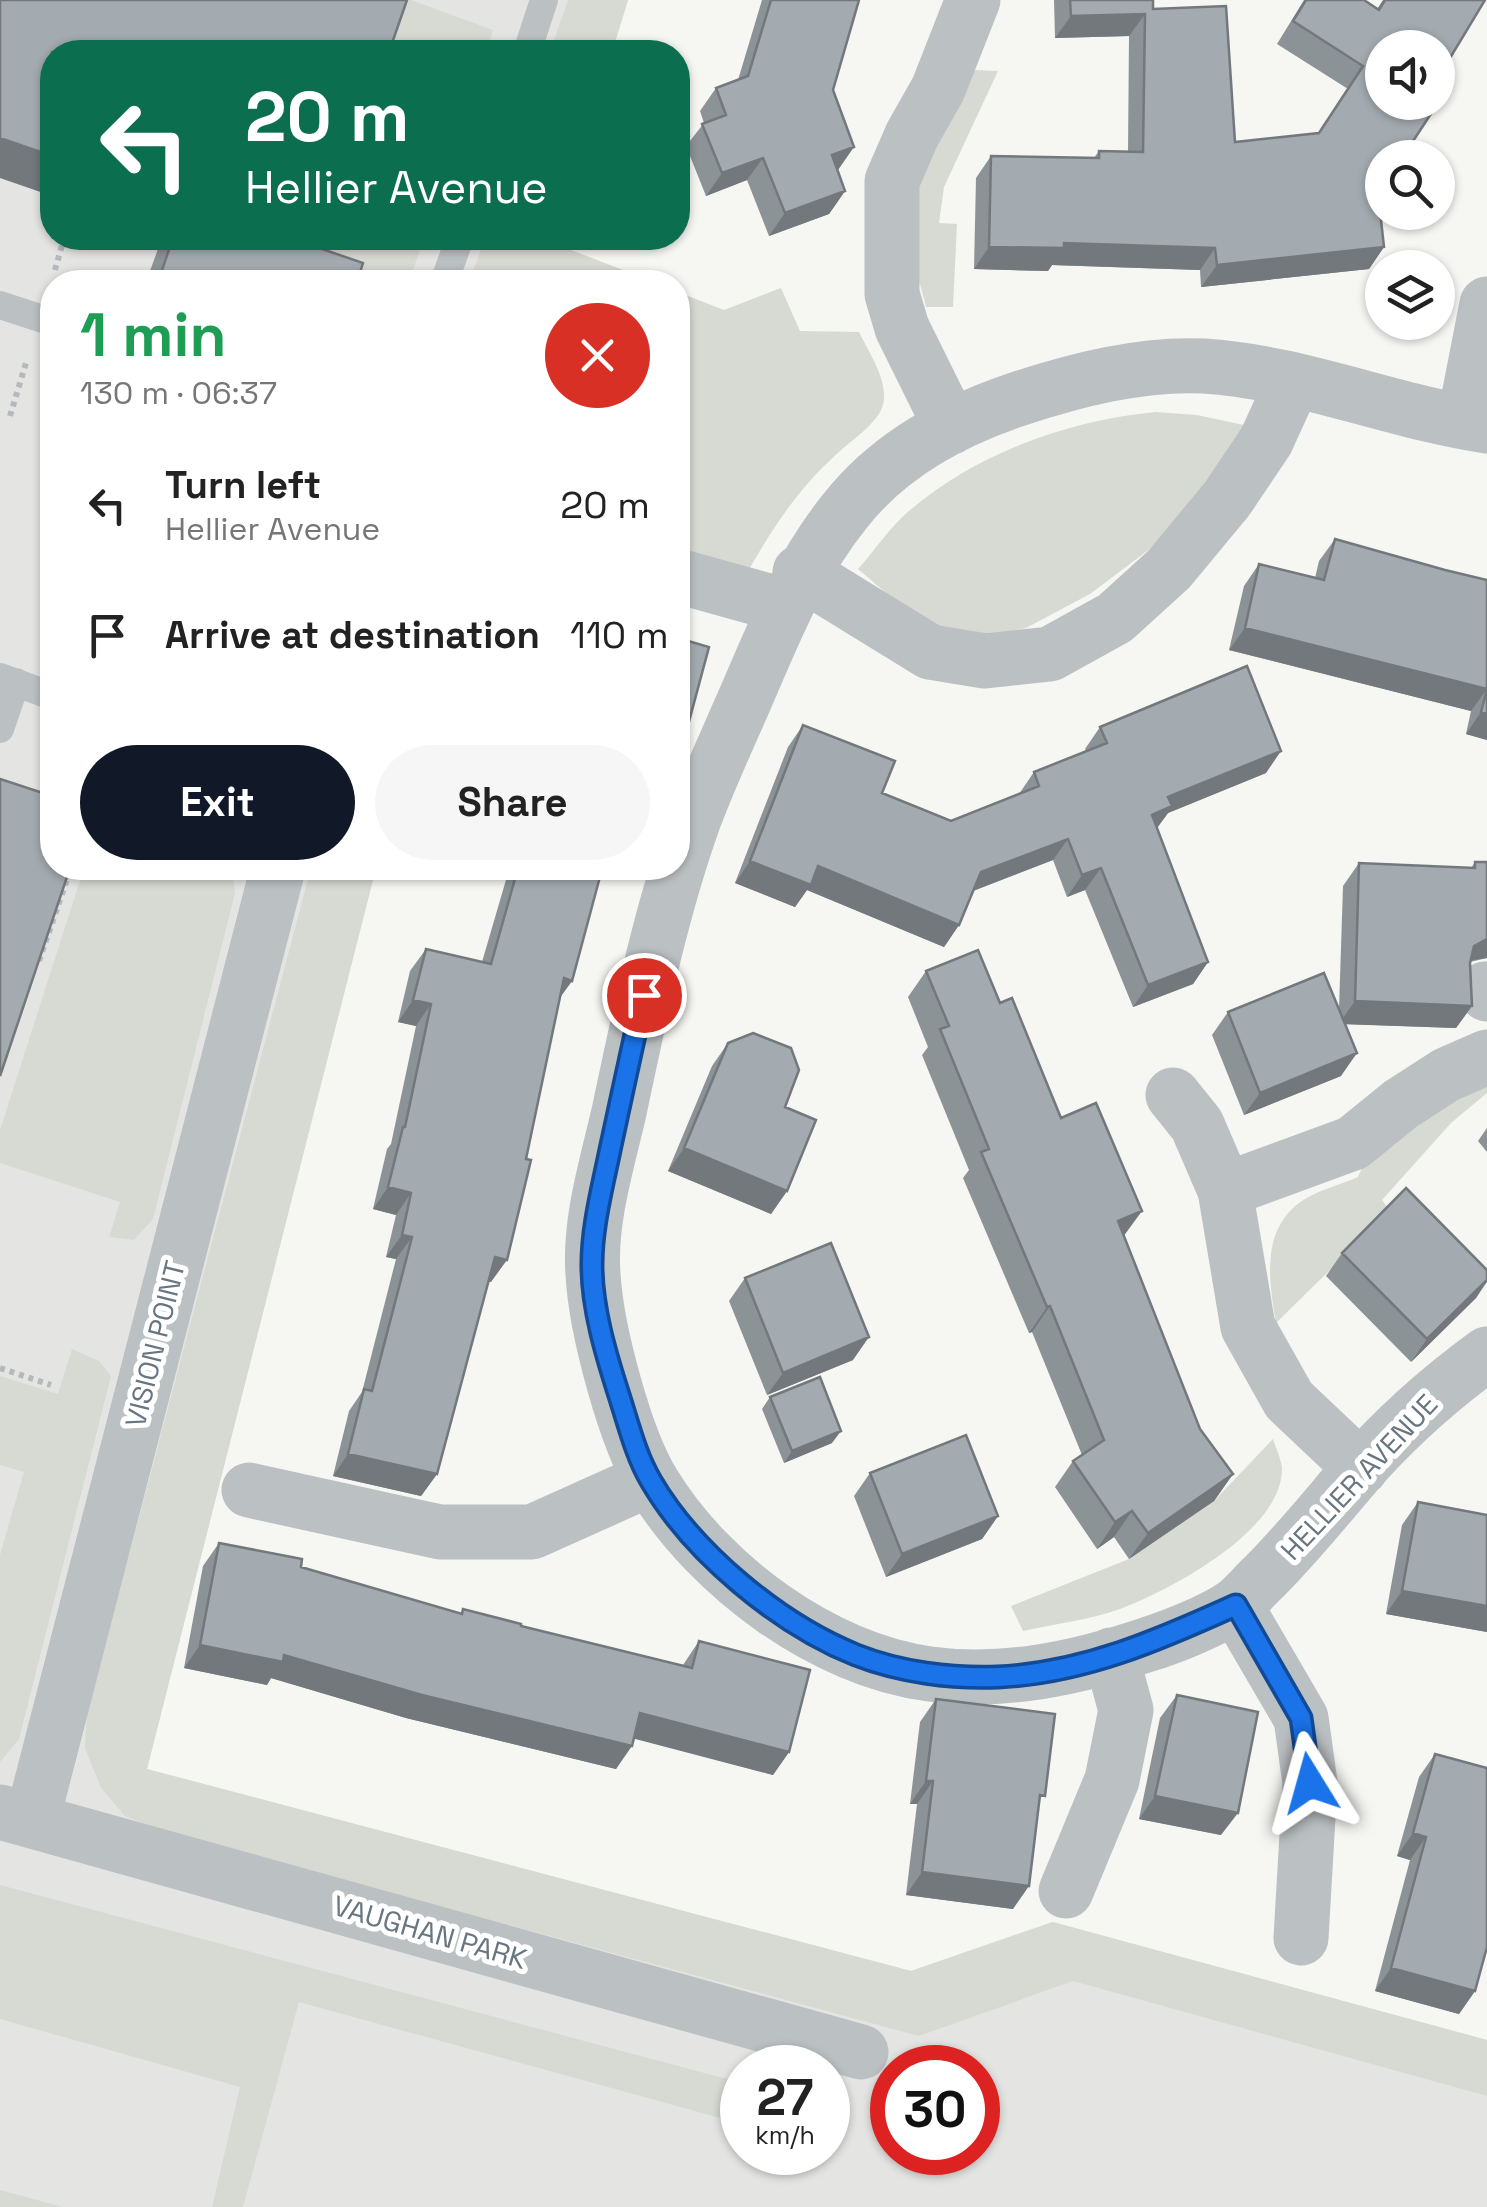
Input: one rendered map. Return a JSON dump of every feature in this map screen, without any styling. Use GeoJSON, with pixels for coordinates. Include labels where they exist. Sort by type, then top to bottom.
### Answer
{"type":"FeatureCollection","features":[{"type":"Feature","properties":{"kind":"street"},"geometry":{"type":"LineString","coordinates":[[952,426],[902,328],[892,294],[892,181],[912,134],[938,89],[974,0]]}},
{"type":"Feature","properties":{"kind":"street"},"geometry":{"type":"LineString","coordinates":[[1476,424],[1487,304]]}},
{"type":"Feature","properties":{"kind":"street","name":"HELLIER AVENUE"},"geometry":{"type":"LineString","coordinates":[[690,833],[793,589],[848,505],[901,454],[952,426],[1080,380],[1137,370],[1204,366],[1476,424]]}},
{"type":"Feature","properties":{"kind":"street"},"geometry":{"type":"LineString","coordinates":[[690,577],[793,589],[930,652],[985,661],[1050,654],[1115,618],[1169,569],[1227,500],[1266,441],[1293,382]]}},
{"type":"Feature","properties":{"kind":"street","name":"VISION POINT"},"geometry":{"type":"LineString","coordinates":[[16,1816],[275,880]]}},
{"type":"Feature","properties":{"kind":"street","name":"HELLIER AVENUE"},"geometry":{"type":"LineString","coordinates":[[675,880],[651,959],[597,1212],[592,1271],[604,1348],[650,1479],[687,1532],[744,1585],[799,1626],[858,1656],[927,1674],[997,1677],[1073,1667],[1153,1643],[1236,1605],[1301,1540],[1361,1468],[1430,1399],[1487,1354]]}},
{"type":"Feature","properties":{"kind":"street"},"geometry":{"type":"LineString","coordinates":[[1225,1190],[1354,1143],[1446,1074],[1487,1057]]}},
{"type":"Feature","properties":{"kind":"street"},"geometry":{"type":"LineString","coordinates":[[1173,1095],[1197,1124],[1225,1190],[1248,1327],[1289,1400],[1361,1468]]}},
{"type":"Feature","properties":{"kind":"street"},"geometry":{"type":"LineString","coordinates":[[249,1490],[440,1532],[532,1532],[650,1479]]}},
{"type":"Feature","properties":{"kind":"street"},"geometry":{"type":"LineString","coordinates":[[1236,1605],[1301,1718],[1310,1783],[1301,1938]]}},
{"type":"Feature","properties":{"kind":"street"},"geometry":{"type":"LineString","coordinates":[[1066,1892],[1112,1780],[1126,1710],[1111,1655]]}},
{"type":"Feature","properties":{"kind":"street","name":"VAUGHAN PARK"},"geometry":{"type":"LineString","coordinates":[[16,1816],[861,2052]]}},
{"type":"Feature","properties":{"kind":"lane"},"geometry":{"type":"LineString","coordinates":[[531,40],[544,0]]}},
{"type":"Feature","properties":{"kind":"lane"},"geometry":{"type":"LineString","coordinates":[[0,305],[40,318]]}},
{"type":"Feature","properties":{"kind":"lane"},"geometry":{"type":"LineString","coordinates":[[0,729],[8,680],[40,692]]}},
{"type":"Feature","properties":{"kind":"path"},"geometry":{"type":"LineString","coordinates":[[38,961],[67,880]]}},
{"type":"Feature","properties":{"kind":"path"},"geometry":{"type":"LineString","coordinates":[[0,1368],[52,1385]]}},
{"type":"Feature","properties":{"kind":"shaded area"},"geometry":{"type":"Polygon","coordinates":[[[0,0],[628,0],[616,40],[40,40],[40,250],[550,250],[544,270],[40,270],[40,880],[373,880],[147,1769],[911,1971],[1052,1922],[1487,2040],[1487,2207],[0,2207],[0,0]]]}},
{"type":"Feature","properties":{"kind":"shaded area"},"geometry":{"type":"Polygon","coordinates":[[[395,0],[411,0],[493,30],[490,40],[381,40],[395,0]]]}},
{"type":"Feature","properties":{"kind":"shaded area"},"geometry":{"type":"Polygon","coordinates":[[[568,0],[628,0],[616,40],[554,40],[568,0]]]}},
{"type":"Feature","properties":{"kind":"shaded area"},"geometry":{"type":"Polygon","coordinates":[[[974,70],[998,71],[944,187],[939,223],[957,224],[953,307],[926,307],[913,253],[915,204],[939,135],[974,70]]]}},
{"type":"Feature","properties":{"kind":"shaded area"},"geometry":{"type":"Polygon","coordinates":[[[311,250],[420,250],[413,270],[307,270],[311,250]]]}},
{"type":"Feature","properties":{"kind":"shaded area"},"geometry":{"type":"Polygon","coordinates":[[[481,250],[571,250],[623,270],[473,270],[481,250]]]}},
{"type":"Feature","properties":{"kind":"shaded area"},"geometry":{"type":"Polygon","coordinates":[[[781,288],[800,331],[859,332],[877,367],[884,396],[881,411],[873,422],[816,474],[791,504],[747,573],[690,557],[690,297],[724,310],[781,288]]]}},
{"type":"Feature","properties":{"kind":"shaded area"},"geometry":{"type":"Polygon","coordinates":[[[1156,412],[1197,415],[1244,425],[1227,466],[1151,548],[1090,594],[1026,628],[959,641],[906,610],[858,569],[909,511],[935,490],[994,456],[1091,423],[1156,412]]]}},
{"type":"Feature","properties":{"kind":"shaded area"},"geometry":{"type":"Polygon","coordinates":[[[80,880],[233,880],[235,893],[153,1219],[134,1240],[109,1237],[120,1202],[0,1163],[0,1130],[80,880]]]}},
{"type":"Feature","properties":{"kind":"shaded area"},"geometry":{"type":"Polygon","coordinates":[[[308,880],[373,880],[147,1769],[911,1971],[1053,1922],[1487,2040],[1487,2096],[1073,1981],[919,2036],[161,1831],[125,1816],[101,1788],[85,1748],[87,1714],[308,880]]]}},
{"type":"Feature","properties":{"kind":"shaded area"},"geometry":{"type":"Polygon","coordinates":[[[1487,1082],[1487,1093],[1451,1123],[1382,1200],[1390,1211],[1276,1323],[1271,1258],[1278,1228],[1287,1215],[1312,1195],[1358,1177],[1368,1154],[1487,1082]]]}},
{"type":"Feature","properties":{"kind":"shaded area"},"geometry":{"type":"Polygon","coordinates":[[[72,1349],[99,1361],[111,1376],[19,1739],[0,1762],[0,1555],[24,1472],[0,1465],[0,1376],[58,1394],[72,1349]]]}},
{"type":"Feature","properties":{"kind":"shaded area"},"geometry":{"type":"Polygon","coordinates":[[[1273,1439],[1282,1468],[1277,1491],[1264,1514],[1220,1555],[1167,1588],[1120,1609],[1023,1631],[1011,1606],[1129,1559],[1214,1501],[1273,1439]]]}},
{"type":"Feature","properties":{"kind":"shaded area"},"geometry":{"type":"Polygon","coordinates":[[[0,1885],[720,2077],[720,2118],[299,2002],[243,2207],[212,2207],[240,2087],[0,2019],[0,1885]]]}},
{"type":"Feature","properties":{"kind":"shaded area"},"geometry":{"type":"Polygon","coordinates":[[[0,2190],[63,2207],[0,2207],[0,2190]]]}},
{"type":"Feature","properties":{"kind":"building"},"geometry":{"type":"Polygon","coordinates":[[[0,0],[407,0],[393,40],[40,40],[40,152],[0,138],[0,0]]]}},
{"type":"Feature","properties":{"kind":"building"},"geometry":{"type":"Polygon","coordinates":[[[771,0],[859,0],[833,90],[854,147],[832,155],[845,191],[785,213],[763,158],[722,173],[702,124],[726,115],[716,88],[748,76],[771,0]]]}},
{"type":"Feature","properties":{"kind":"building"},"geometry":{"type":"Polygon","coordinates":[[[1070,0],[1153,0],[1153,9],[1226,6],[1235,142],[1319,133],[1363,66],[1293,21],[1306,0],[1364,0],[1379,10],[1385,0],[1485,0],[1455,50],[1455,30],[1365,30],[1365,120],[1427,120],[1414,140],[1365,140],[1365,230],[1382,230],[1384,247],[1217,265],[1215,248],[1064,243],[1064,248],[989,247],[991,156],[1099,158],[1099,151],[1143,152],[1145,14],[1071,16],[1070,0]]]}},
{"type":"Feature","properties":{"kind":"building"},"geometry":{"type":"Polygon","coordinates":[[[169,250],[325,250],[363,263],[361,270],[162,270],[169,250]]]}},
{"type":"Feature","properties":{"kind":"building"},"geometry":{"type":"Polygon","coordinates":[[[1335,539],[1487,580],[1487,689],[1245,628],[1259,564],[1324,580],[1335,539]]]}},
{"type":"Feature","properties":{"kind":"building"},"geometry":{"type":"Polygon","coordinates":[[[690,641],[709,647],[690,718],[690,641]]]}},
{"type":"Feature","properties":{"kind":"building"},"geometry":{"type":"Polygon","coordinates":[[[1247,666],[1281,751],[1168,797],[1172,806],[1152,815],[1208,962],[1148,985],[1101,868],[1082,875],[1068,839],[981,872],[959,925],[818,866],[811,885],[750,861],[803,725],[895,761],[882,793],[951,821],[1039,786],[1034,772],[1107,743],[1100,727],[1247,666]]]}},
{"type":"Feature","properties":{"kind":"building"},"geometry":{"type":"Polygon","coordinates":[[[1487,689],[1487,714],[1481,712],[1487,689]]]}},
{"type":"Feature","properties":{"kind":"building"},"geometry":{"type":"Polygon","coordinates":[[[0,779],[40,792],[40,880],[66,880],[0,1076],[0,779]]]}},
{"type":"Feature","properties":{"kind":"building"},"geometry":{"type":"Polygon","coordinates":[[[1475,862],[1487,862],[1487,939],[1474,946],[1470,963],[1472,1006],[1355,1001],[1359,863],[1475,868],[1475,862]]]}},
{"type":"Feature","properties":{"kind":"building"},"geometry":{"type":"Polygon","coordinates":[[[515,880],[599,880],[572,981],[564,978],[526,1159],[531,1160],[507,1260],[495,1257],[437,1474],[348,1454],[364,1389],[372,1391],[412,1237],[402,1235],[411,1193],[388,1187],[431,1004],[413,1000],[426,949],[491,964],[515,880]]]}},
{"type":"Feature","properties":{"kind":"building"},"geometry":{"type":"Polygon","coordinates":[[[978,950],[1000,1003],[1012,998],[1061,1118],[1096,1103],[1142,1211],[1118,1221],[1200,1429],[1233,1474],[1148,1533],[1132,1511],[1115,1522],[1073,1461],[1104,1440],[981,1152],[989,1149],[940,1029],[949,1026],[926,971],[978,950]]]}},
{"type":"Feature","properties":{"kind":"building"},"geometry":{"type":"Polygon","coordinates":[[[1324,973],[1357,1053],[1260,1093],[1228,1012],[1324,973]]]}},
{"type":"Feature","properties":{"kind":"building"},"geometry":{"type":"Polygon","coordinates":[[[753,1033],[791,1048],[799,1070],[785,1107],[816,1120],[787,1191],[684,1148],[728,1043],[753,1033]]]}},
{"type":"Feature","properties":{"kind":"building"},"geometry":{"type":"Polygon","coordinates":[[[1406,1188],[1487,1270],[1487,1280],[1427,1339],[1342,1253],[1406,1188]]]}},
{"type":"Feature","properties":{"kind":"building"},"geometry":{"type":"Polygon","coordinates":[[[831,1243],[869,1337],[783,1373],[745,1278],[831,1243]]]}},
{"type":"Feature","properties":{"kind":"building"},"geometry":{"type":"Polygon","coordinates":[[[820,1377],[841,1431],[792,1451],[770,1397],[820,1377]]]}},
{"type":"Feature","properties":{"kind":"building"},"geometry":{"type":"Polygon","coordinates":[[[966,1435],[998,1516],[902,1554],[870,1473],[966,1435]]]}},
{"type":"Feature","properties":{"kind":"building"},"geometry":{"type":"Polygon","coordinates":[[[1418,1502],[1487,1515],[1487,1606],[1402,1591],[1418,1502]]]}},
{"type":"Feature","properties":{"kind":"building"},"geometry":{"type":"Polygon","coordinates":[[[219,1543],[302,1559],[301,1567],[462,1614],[463,1609],[692,1668],[699,1641],[810,1670],[789,1752],[640,1713],[632,1746],[422,1695],[284,1655],[283,1662],[200,1645],[219,1543]]]}},
{"type":"Feature","properties":{"kind":"building"},"geometry":{"type":"Polygon","coordinates":[[[1177,1695],[1258,1712],[1238,1813],[1155,1796],[1177,1695]]]}},
{"type":"Feature","properties":{"kind":"building"},"geometry":{"type":"Polygon","coordinates":[[[936,1699],[1055,1714],[1029,1886],[922,1872],[933,1781],[926,1781],[936,1699]]]}},
{"type":"Feature","properties":{"kind":"building"},"geometry":{"type":"Polygon","coordinates":[[[1435,1754],[1487,1768],[1487,1947],[1475,1991],[1391,1968],[1426,1837],[1413,1833],[1435,1754]]]}},
{"type":"Feature","properties":{"kind":"route"},"geometry":{"type":"LineString","coordinates":[[644,995],[597,1212],[592,1271],[604,1348],[630,1427],[650,1479],[687,1532],[744,1585],[799,1626],[858,1656],[927,1674],[997,1677],[1073,1667],[1153,1643],[1236,1605],[1301,1718],[1310,1783]]}}]}
